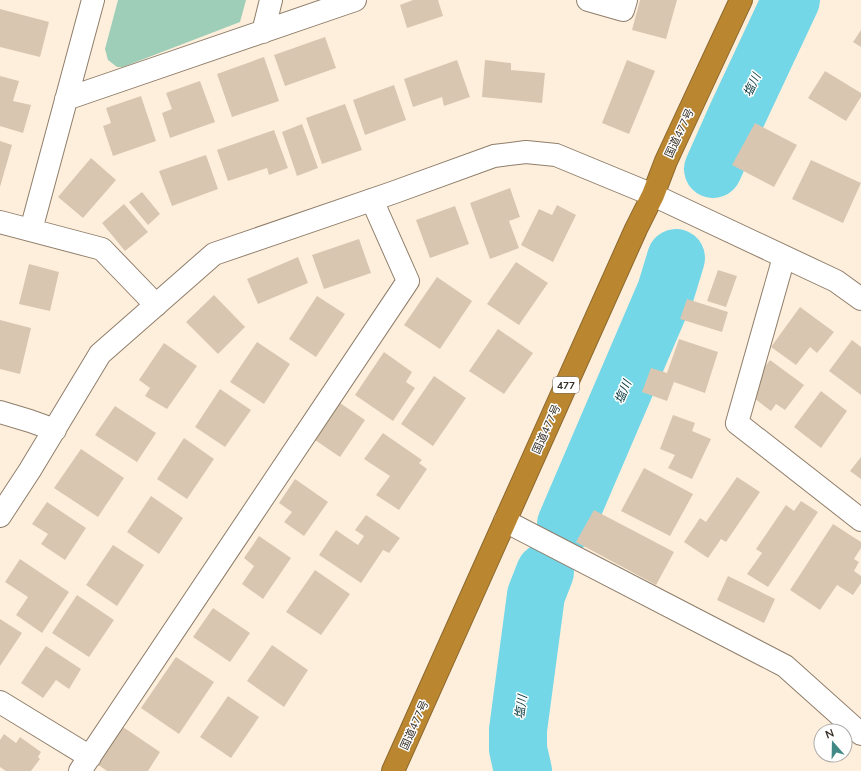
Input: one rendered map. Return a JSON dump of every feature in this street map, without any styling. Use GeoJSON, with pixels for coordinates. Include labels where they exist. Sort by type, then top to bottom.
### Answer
{"type":"FeatureCollection","features":[{"type":"Feature","properties":{"kind":"highway","name":"国道477号"},"geometry":{"type":"LineString","coordinates":[[394,771],[636,228],[653,194],[666,161],[741,0]]}},
{"type":"Feature","properties":{"kind":"street"},"geometry":{"type":"LineString","coordinates":[[31,230],[93,0]]}},
{"type":"Feature","properties":{"kind":"street"},"geometry":{"type":"LineString","coordinates":[[263,32],[271,0]]}},
{"type":"Feature","properties":{"kind":"street"},"geometry":{"type":"LineString","coordinates":[[66,99],[355,0]]}},
{"type":"Feature","properties":{"kind":"street"},"geometry":{"type":"LineString","coordinates":[[588,0],[623,10],[626,0]]}},
{"type":"Feature","properties":{"kind":"street"},"geometry":{"type":"LineString","coordinates":[[0,516],[55,430],[100,354],[214,254],[372,200],[494,156],[526,152],[556,155],[653,194],[836,281],[861,298]]}},
{"type":"Feature","properties":{"kind":"street"},"geometry":{"type":"LineString","coordinates":[[0,702],[85,764],[408,281],[372,200]]}},
{"type":"Feature","properties":{"kind":"street"},"geometry":{"type":"LineString","coordinates":[[0,222],[102,249],[156,305]]}},
{"type":"Feature","properties":{"kind":"street"},"geometry":{"type":"LineString","coordinates":[[784,257],[737,423],[861,520]]}},
{"type":"Feature","properties":{"kind":"street"},"geometry":{"type":"LineString","coordinates":[[0,412],[30,420],[55,430]]}},
{"type":"Feature","properties":{"kind":"street"},"geometry":{"type":"LineString","coordinates":[[505,521],[785,666],[861,734]]}},
{"type":"Feature","properties":{"kind":"green space"},"geometry":{"type":"Polygon","coordinates":[[[118,0],[246,0],[240,22],[123,67],[117,67],[108,60],[105,49],[118,0]]]}},
{"type":"Feature","properties":{"kind":"building"},"geometry":{"type":"Polygon","coordinates":[[[413,0],[438,0],[443,16],[407,28],[400,5],[413,0]]]}},
{"type":"Feature","properties":{"kind":"building"},"geometry":{"type":"Polygon","coordinates":[[[640,0],[677,0],[666,39],[632,30],[640,0]]]}},
{"type":"Feature","properties":{"kind":"building"},"geometry":{"type":"Polygon","coordinates":[[[0,9],[49,22],[40,57],[0,47],[0,9]]]}},
{"type":"Feature","properties":{"kind":"building"},"geometry":{"type":"Polygon","coordinates":[[[861,30],[861,47],[853,42],[861,30]]]}},
{"type":"Feature","properties":{"kind":"building"},"geometry":{"type":"Polygon","coordinates":[[[325,37],[336,68],[285,86],[274,55],[325,37]]]}},
{"type":"Feature","properties":{"kind":"building"},"geometry":{"type":"Polygon","coordinates":[[[264,57],[279,101],[232,117],[217,74],[264,57]]]}},
{"type":"Feature","properties":{"kind":"building"},"geometry":{"type":"Polygon","coordinates":[[[457,60],[470,97],[444,106],[442,97],[413,107],[404,79],[457,60]]]}},
{"type":"Feature","properties":{"kind":"building"},"geometry":{"type":"Polygon","coordinates":[[[485,60],[511,63],[511,70],[545,73],[542,103],[482,97],[485,60]]]}},
{"type":"Feature","properties":{"kind":"building"},"geometry":{"type":"Polygon","coordinates":[[[627,60],[655,71],[629,134],[602,123],[627,60]]]}},
{"type":"Feature","properties":{"kind":"building"},"geometry":{"type":"Polygon","coordinates":[[[825,71],[861,93],[861,97],[846,121],[808,98],[825,71]]]}},
{"type":"Feature","properties":{"kind":"building"},"geometry":{"type":"Polygon","coordinates":[[[0,76],[19,81],[13,101],[31,105],[23,133],[0,126],[0,76]]]}},
{"type":"Feature","properties":{"kind":"building"},"geometry":{"type":"Polygon","coordinates":[[[200,81],[215,122],[170,138],[162,113],[172,109],[166,93],[200,81]]]}},
{"type":"Feature","properties":{"kind":"building"},"geometry":{"type":"Polygon","coordinates":[[[394,85],[406,120],[365,135],[353,100],[394,85]]]}},
{"type":"Feature","properties":{"kind":"building"},"geometry":{"type":"Polygon","coordinates":[[[141,96],[156,141],[113,156],[103,126],[111,123],[106,108],[141,96]]]}},
{"type":"Feature","properties":{"kind":"building"},"geometry":{"type":"Polygon","coordinates":[[[345,104],[362,150],[322,164],[306,118],[345,104]]]}},
{"type":"Feature","properties":{"kind":"building"},"geometry":{"type":"Polygon","coordinates":[[[755,123],[797,145],[774,187],[732,165],[755,123]]]}},
{"type":"Feature","properties":{"kind":"building"},"geometry":{"type":"Polygon","coordinates":[[[302,124],[318,168],[297,176],[282,132],[302,124]]]}},
{"type":"Feature","properties":{"kind":"building"},"geometry":{"type":"Polygon","coordinates":[[[274,130],[288,168],[269,175],[267,168],[228,181],[217,150],[274,130]]]}},
{"type":"Feature","properties":{"kind":"building"},"geometry":{"type":"Polygon","coordinates":[[[0,141],[12,145],[0,187],[0,141]]]}},
{"type":"Feature","properties":{"kind":"building"},"geometry":{"type":"Polygon","coordinates":[[[206,155],[218,189],[172,206],[159,171],[206,155]]]}},
{"type":"Feature","properties":{"kind":"building"},"geometry":{"type":"Polygon","coordinates":[[[91,158],[116,180],[83,218],[58,197],[91,158]]]}},
{"type":"Feature","properties":{"kind":"building"},"geometry":{"type":"Polygon","coordinates":[[[811,160],[861,183],[843,223],[792,199],[811,160]]]}},
{"type":"Feature","properties":{"kind":"building"},"geometry":{"type":"Polygon","coordinates":[[[510,188],[520,217],[509,221],[519,248],[490,259],[470,203],[510,188]]]}},
{"type":"Feature","properties":{"kind":"building"},"geometry":{"type":"Polygon","coordinates":[[[142,192],[160,214],[148,225],[129,202],[142,192]]]}},
{"type":"Feature","properties":{"kind":"building"},"geometry":{"type":"Polygon","coordinates":[[[124,204],[148,232],[125,251],[102,223],[124,204]]]}},
{"type":"Feature","properties":{"kind":"building"},"geometry":{"type":"Polygon","coordinates":[[[557,205],[576,215],[553,262],[521,245],[539,209],[552,215],[557,205]]]}},
{"type":"Feature","properties":{"kind":"building"},"geometry":{"type":"Polygon","coordinates":[[[455,206],[469,244],[430,258],[416,220],[455,206]]]}},
{"type":"Feature","properties":{"kind":"building"},"geometry":{"type":"Polygon","coordinates":[[[359,239],[371,273],[324,289],[312,255],[359,239]]]}},
{"type":"Feature","properties":{"kind":"building"},"geometry":{"type":"Polygon","coordinates":[[[298,257],[308,283],[258,304],[247,279],[298,257]]]}},
{"type":"Feature","properties":{"kind":"building"},"geometry":{"type":"Polygon","coordinates":[[[516,262],[548,283],[519,325],[487,304],[516,262]]]}},
{"type":"Feature","properties":{"kind":"building"},"geometry":{"type":"Polygon","coordinates":[[[29,264],[59,272],[50,311],[19,304],[29,264]]]}},
{"type":"Feature","properties":{"kind":"building"},"geometry":{"type":"Polygon","coordinates":[[[718,270],[737,276],[726,307],[707,301],[718,270]]]}},
{"type":"Feature","properties":{"kind":"building"},"geometry":{"type":"Polygon","coordinates":[[[437,277],[472,301],[440,349],[404,325],[437,277]]]}},
{"type":"Feature","properties":{"kind":"building"},"geometry":{"type":"Polygon","coordinates":[[[214,295],[245,327],[218,354],[186,322],[214,295]]]}},
{"type":"Feature","properties":{"kind":"building"},"geometry":{"type":"Polygon","coordinates":[[[317,296],[345,314],[316,357],[289,339],[317,296]]]}},
{"type":"Feature","properties":{"kind":"building"},"geometry":{"type":"Polygon","coordinates":[[[687,299],[728,312],[722,332],[680,319],[687,299]]]}},
{"type":"Feature","properties":{"kind":"building"},"geometry":{"type":"Polygon","coordinates":[[[800,307],[834,332],[817,353],[810,347],[796,365],[771,347],[800,307]]]}},
{"type":"Feature","properties":{"kind":"building"},"geometry":{"type":"Polygon","coordinates":[[[0,320],[31,328],[20,374],[0,369],[0,320]]]}},
{"type":"Feature","properties":{"kind":"building"},"geometry":{"type":"Polygon","coordinates":[[[498,329],[533,353],[504,394],[469,371],[498,329]]]}},
{"type":"Feature","properties":{"kind":"building"},"geometry":{"type":"Polygon","coordinates":[[[679,339],[718,352],[705,393],[674,382],[667,401],[642,392],[651,368],[667,373],[679,339]]]}},
{"type":"Feature","properties":{"kind":"building"},"geometry":{"type":"Polygon","coordinates":[[[852,340],[861,347],[861,395],[829,371],[852,340]]]}},
{"type":"Feature","properties":{"kind":"building"},"geometry":{"type":"Polygon","coordinates":[[[257,342],[290,364],[264,404],[230,382],[257,342]]]}},
{"type":"Feature","properties":{"kind":"building"},"geometry":{"type":"Polygon","coordinates":[[[164,343],[197,366],[167,409],[145,396],[150,388],[139,380],[164,343]]]}},
{"type":"Feature","properties":{"kind":"building"},"geometry":{"type":"Polygon","coordinates":[[[384,352],[412,372],[406,382],[415,388],[393,421],[355,395],[384,352]]]}},
{"type":"Feature","properties":{"kind":"building"},"geometry":{"type":"Polygon","coordinates":[[[770,360],[804,385],[785,410],[776,404],[771,411],[746,392],[770,360]]]}},
{"type":"Feature","properties":{"kind":"building"},"geometry":{"type":"Polygon","coordinates":[[[434,376],[466,398],[433,446],[401,424],[434,376]]]}},
{"type":"Feature","properties":{"kind":"building"},"geometry":{"type":"Polygon","coordinates":[[[220,389],[251,410],[225,447],[195,427],[220,389]]]}},
{"type":"Feature","properties":{"kind":"building"},"geometry":{"type":"Polygon","coordinates":[[[821,391],[847,411],[821,448],[794,427],[821,391]]]}},
{"type":"Feature","properties":{"kind":"building"},"geometry":{"type":"Polygon","coordinates":[[[340,403],[365,420],[340,457],[315,440],[340,403]]]}},
{"type":"Feature","properties":{"kind":"building"},"geometry":{"type":"Polygon","coordinates":[[[115,406],[156,433],[137,462],[95,435],[115,406]]]}},
{"type":"Feature","properties":{"kind":"building"},"geometry":{"type":"Polygon","coordinates":[[[673,415],[695,423],[692,431],[711,439],[692,479],[668,468],[675,455],[660,449],[673,415]]]}},
{"type":"Feature","properties":{"kind":"building"},"geometry":{"type":"Polygon","coordinates":[[[383,433],[422,460],[419,463],[427,469],[399,510],[376,495],[390,476],[364,459],[383,433]]]}},
{"type":"Feature","properties":{"kind":"building"},"geometry":{"type":"Polygon","coordinates":[[[184,438],[214,459],[187,499],[157,479],[184,438]]]}},
{"type":"Feature","properties":{"kind":"building"},"geometry":{"type":"Polygon","coordinates":[[[81,449],[124,478],[98,517],[54,488],[81,449]]]}},
{"type":"Feature","properties":{"kind":"building"},"geometry":{"type":"Polygon","coordinates":[[[861,457],[861,479],[850,471],[861,457]]]}},
{"type":"Feature","properties":{"kind":"building"},"geometry":{"type":"Polygon","coordinates":[[[644,468],[693,494],[670,536],[621,511],[644,468]]]}},
{"type":"Feature","properties":{"kind":"building"},"geometry":{"type":"Polygon","coordinates":[[[737,477],[760,492],[726,542],[721,539],[708,558],[684,542],[700,518],[706,522],[737,477]]]}},
{"type":"Feature","properties":{"kind":"building"},"geometry":{"type":"Polygon","coordinates":[[[295,479],[328,502],[304,536],[284,522],[292,512],[279,503],[295,479]]]}},
{"type":"Feature","properties":{"kind":"building"},"geometry":{"type":"Polygon","coordinates":[[[151,496],[183,518],[159,554],[127,532],[151,496]]]}},
{"type":"Feature","properties":{"kind":"building"},"geometry":{"type":"Polygon","coordinates":[[[801,501],[818,512],[768,587],[747,574],[762,553],[756,549],[786,505],[794,511],[801,501]]]}},
{"type":"Feature","properties":{"kind":"building"},"geometry":{"type":"Polygon","coordinates":[[[47,502],[86,528],[65,560],[41,544],[48,534],[32,524],[47,502]]]}},
{"type":"Feature","properties":{"kind":"building"},"geometry":{"type":"Polygon","coordinates":[[[594,510],[674,552],[656,585],[576,542],[594,510]]]}},
{"type":"Feature","properties":{"kind":"building"},"geometry":{"type":"Polygon","coordinates":[[[366,515],[400,538],[389,553],[383,550],[361,583],[319,555],[336,530],[358,545],[364,536],[355,530],[366,515]]]}},
{"type":"Feature","properties":{"kind":"building"},"geometry":{"type":"Polygon","coordinates":[[[833,524],[861,542],[861,548],[854,559],[859,562],[854,571],[861,576],[861,583],[853,595],[837,585],[820,610],[790,590],[833,524]]]}},
{"type":"Feature","properties":{"kind":"building"},"geometry":{"type":"Polygon","coordinates":[[[259,536],[291,558],[263,599],[242,584],[254,566],[244,558],[259,536]]]}},
{"type":"Feature","properties":{"kind":"building"},"geometry":{"type":"Polygon","coordinates":[[[113,545],[144,565],[117,606],[86,585],[113,545]]]}},
{"type":"Feature","properties":{"kind":"building"},"geometry":{"type":"Polygon","coordinates":[[[20,559],[69,592],[42,633],[16,615],[28,597],[5,582],[20,559]]]}},
{"type":"Feature","properties":{"kind":"building"},"geometry":{"type":"Polygon","coordinates":[[[315,570],[350,594],[321,635],[286,612],[315,570]]]}},
{"type":"Feature","properties":{"kind":"building"},"geometry":{"type":"Polygon","coordinates":[[[728,576],[775,599],[764,623],[717,600],[728,576]]]}},
{"type":"Feature","properties":{"kind":"building"},"geometry":{"type":"Polygon","coordinates":[[[77,595],[114,620],[89,657],[52,633],[77,595]]]}},
{"type":"Feature","properties":{"kind":"building"},"geometry":{"type":"Polygon","coordinates":[[[213,608],[250,633],[230,662],[193,637],[213,608]]]}},
{"type":"Feature","properties":{"kind":"building"},"geometry":{"type":"Polygon","coordinates":[[[0,619],[22,633],[0,666],[0,619]]]}},
{"type":"Feature","properties":{"kind":"building"},"geometry":{"type":"Polygon","coordinates":[[[272,645],[308,670],[284,707],[247,681],[272,645]]]}},
{"type":"Feature","properties":{"kind":"building"},"geometry":{"type":"Polygon","coordinates":[[[46,646],[81,669],[69,689],[56,680],[43,698],[21,683],[46,646]]]}},
{"type":"Feature","properties":{"kind":"building"},"geometry":{"type":"Polygon","coordinates":[[[176,657],[214,682],[179,734],[141,708],[176,657]]]}},
{"type":"Feature","properties":{"kind":"building"},"geometry":{"type":"Polygon","coordinates":[[[228,696],[259,717],[231,758],[200,737],[228,696]]]}},
{"type":"Feature","properties":{"kind":"building"},"geometry":{"type":"Polygon","coordinates":[[[123,727],[160,752],[148,771],[107,771],[97,764],[123,727]]]}},
{"type":"Feature","properties":{"kind":"building"},"geometry":{"type":"Polygon","coordinates":[[[4,734],[16,743],[20,737],[41,752],[38,757],[40,759],[31,771],[6,771],[0,767],[0,740],[4,734]]]}},
{"type":"Feature","properties":{"kind":"waterway","name":"塩川"},"geometry":{"type":"LineString","coordinates":[[713,169],[791,0]]}},
{"type":"Feature","properties":{"kind":"waterway","name":"塩川"},"geometry":{"type":"LineString","coordinates":[[566,524],[666,291],[676,258]]}},
{"type":"Feature","properties":{"kind":"waterway","name":"塩川"},"geometry":{"type":"LineString","coordinates":[[523,771],[518,749],[518,730],[536,595],[545,572]]}}]}
